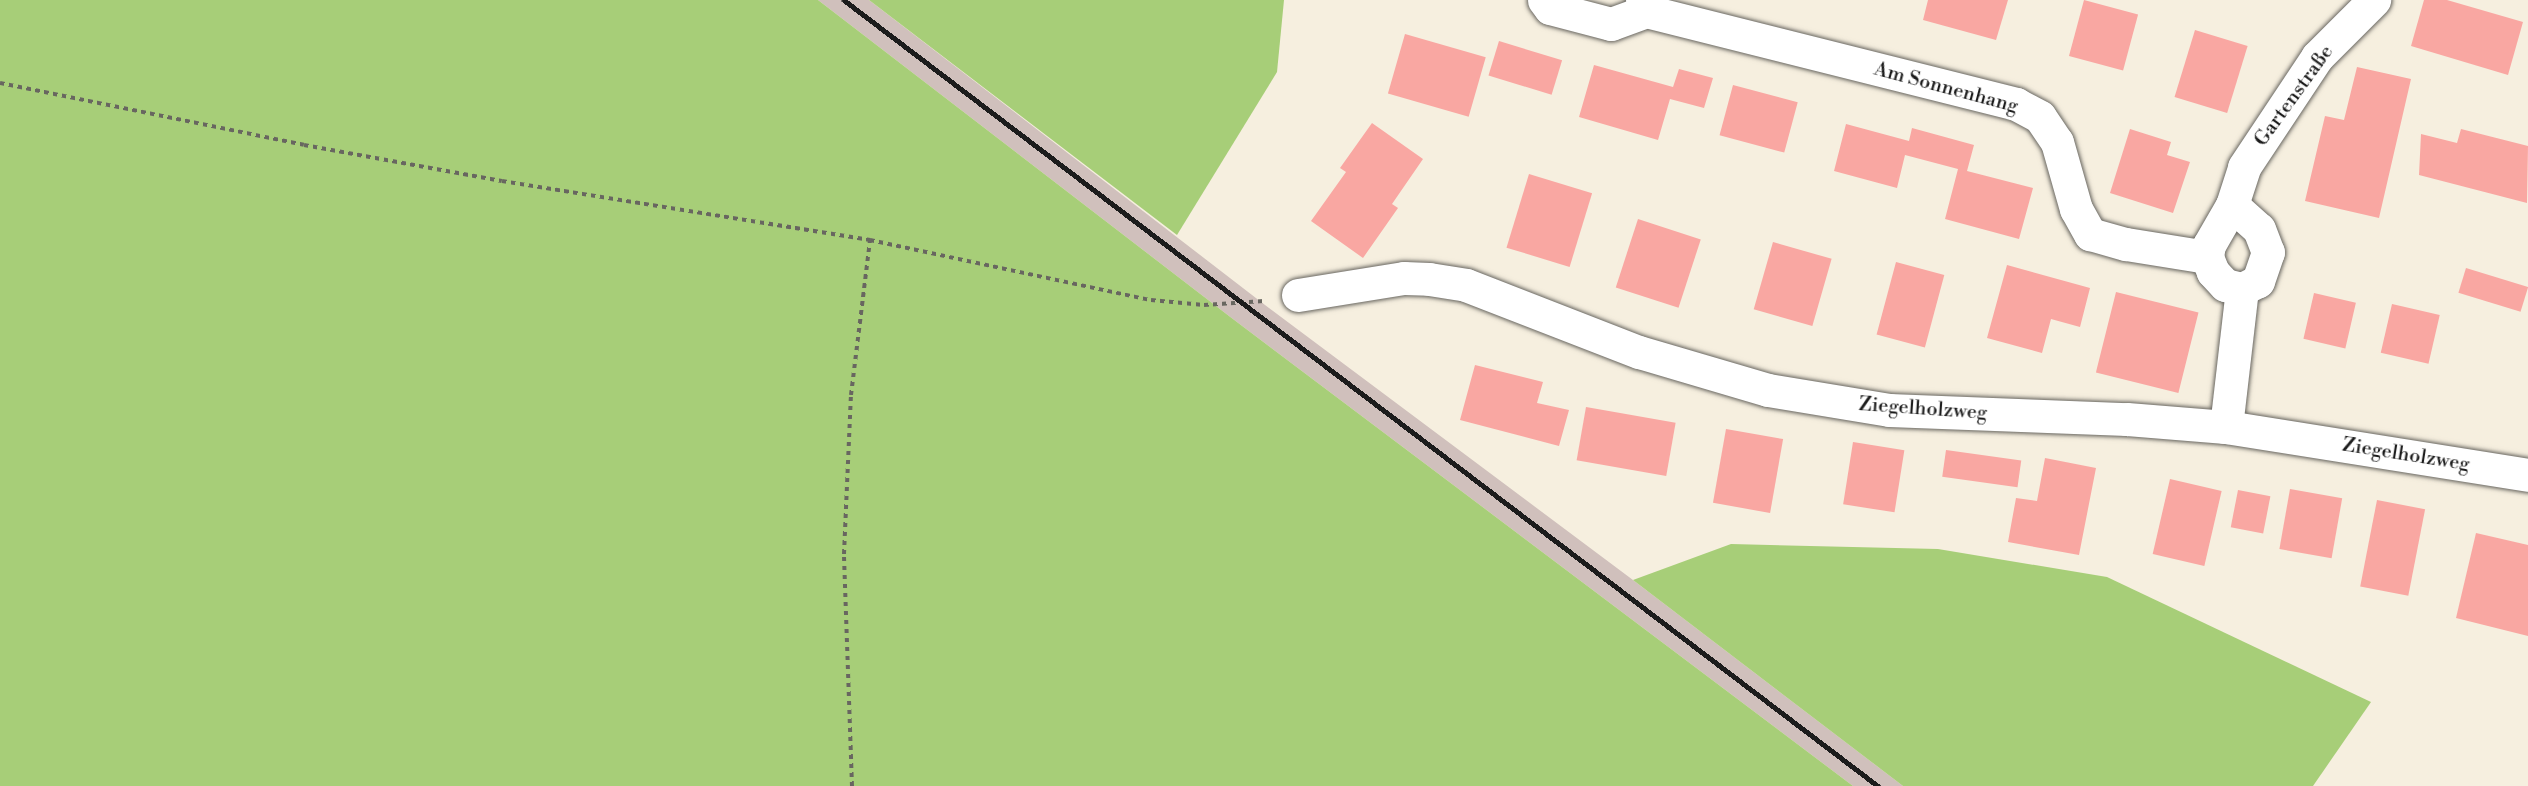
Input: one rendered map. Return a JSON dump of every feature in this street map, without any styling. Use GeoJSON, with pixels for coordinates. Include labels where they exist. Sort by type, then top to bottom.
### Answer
{"type":"FeatureCollection","features":[{"type":"Feature","properties":{"kind":"street","name":"Am Sonnenhang"},"geometry":{"type":"LineString","coordinates":[[1544,0],[1550,8],[1611,24],[1644,5],[2016,104],[2040,117],[2057,142],[2076,209],[2090,234],[2126,244],[2207,257]]}},
{"type":"Feature","properties":{"kind":"street","name":"Gartenstraße"},"geometry":{"type":"LineString","coordinates":[[2207,257],[2209,245],[2232,205],[2244,167],[2317,57],[2374,0]]}},
{"type":"Feature","properties":{"kind":"street"},"geometry":{"type":"LineString","coordinates":[[2207,257],[2213,272],[2225,285],[2242,289],[2258,282],[2268,252],[2259,229],[2232,205]]}},
{"type":"Feature","properties":{"kind":"street","name":"Ziegelholzweg"},"geometry":{"type":"LineString","coordinates":[[1298,296],[1404,278],[1429,279],[1466,285],[1639,352],[1768,390],[1889,410],[2127,419],[2226,427],[2528,475]]}},
{"type":"Feature","properties":{"kind":"street"},"geometry":{"type":"LineString","coordinates":[[2226,427],[2242,289]]}},
{"type":"Feature","properties":{"kind":"path"},"geometry":{"type":"LineString","coordinates":[[0,83],[304,145],[490,179],[870,240],[1151,300],[1204,305],[1241,304],[1298,296]]}},
{"type":"Feature","properties":{"kind":"path"},"geometry":{"type":"LineString","coordinates":[[852,786],[844,554],[851,394],[870,240]]}},
{"type":"Feature","properties":{"kind":"shaded area"},"geometry":{"type":"Polygon","coordinates":[[[818,0],[869,0],[1265,305],[1633,580],[1903,786],[1853,786],[1229,316],[818,0]]]}},
{"type":"Feature","properties":{"kind":"green space"},"geometry":{"type":"Polygon","coordinates":[[[0,0],[818,0],[1229,316],[1853,786],[0,786],[0,0]]]}},
{"type":"Feature","properties":{"kind":"green space"},"geometry":{"type":"Polygon","coordinates":[[[869,0],[1284,0],[1277,72],[1177,235],[869,0]]]}},
{"type":"Feature","properties":{"kind":"green space"},"geometry":{"type":"Polygon","coordinates":[[[1731,544],[1938,549],[2107,577],[2371,702],[2313,786],[1903,786],[1633,580],[1731,544]]]}},
{"type":"Feature","properties":{"kind":"building"},"geometry":{"type":"Polygon","coordinates":[[[1928,0],[2008,0],[1996,40],[1923,20],[1928,0]]]}},
{"type":"Feature","properties":{"kind":"building"},"geometry":{"type":"Polygon","coordinates":[[[2084,0],[2138,14],[2123,71],[2069,56],[2084,0]]]}},
{"type":"Feature","properties":{"kind":"building"},"geometry":{"type":"Polygon","coordinates":[[[2424,0],[2447,0],[2523,22],[2508,75],[2411,46],[2424,0]]]}},
{"type":"Feature","properties":{"kind":"building"},"geometry":{"type":"Polygon","coordinates":[[[2195,30],[2248,46],[2227,113],[2175,97],[2195,30]]]}},
{"type":"Feature","properties":{"kind":"building"},"geometry":{"type":"Polygon","coordinates":[[[1405,34],[1486,57],[1469,117],[1388,94],[1405,34]]]}},
{"type":"Feature","properties":{"kind":"building"},"geometry":{"type":"Polygon","coordinates":[[[1499,41],[1562,60],[1552,95],[1488,75],[1499,41]]]}},
{"type":"Feature","properties":{"kind":"building"},"geometry":{"type":"Polygon","coordinates":[[[1594,65],[1673,87],[1679,69],[1713,78],[1704,108],[1670,99],[1658,140],[1579,117],[1594,65]]]}},
{"type":"Feature","properties":{"kind":"building"},"geometry":{"type":"Polygon","coordinates":[[[2357,67],[2411,79],[2379,218],[2305,201],[2325,116],[2344,120],[2357,67]]]}},
{"type":"Feature","properties":{"kind":"building"},"geometry":{"type":"Polygon","coordinates":[[[1733,85],[1798,102],[1784,153],[1720,135],[1733,85]]]}},
{"type":"Feature","properties":{"kind":"building"},"geometry":{"type":"Polygon","coordinates":[[[1372,123],[1423,159],[1392,204],[1398,208],[1363,258],[1311,221],[1346,172],[1340,168],[1372,123]]]}},
{"type":"Feature","properties":{"kind":"building"},"geometry":{"type":"Polygon","coordinates":[[[1846,124],[1909,141],[1912,128],[1974,145],[1967,171],[2033,188],[2019,239],[1945,219],[1958,169],[1905,155],[1897,188],[1834,171],[1846,124]]]}},
{"type":"Feature","properties":{"kind":"building"},"geometry":{"type":"Polygon","coordinates":[[[2130,129],[2171,142],[2167,155],[2190,162],[2173,213],[2110,193],[2130,129]]]}},
{"type":"Feature","properties":{"kind":"building"},"geometry":{"type":"Polygon","coordinates":[[[2461,129],[2528,146],[2527,203],[2419,175],[2421,134],[2457,143],[2461,129]]]}},
{"type":"Feature","properties":{"kind":"building"},"geometry":{"type":"Polygon","coordinates":[[[1529,174],[1592,193],[1570,267],[1506,248],[1529,174]]]}},
{"type":"Feature","properties":{"kind":"building"},"geometry":{"type":"Polygon","coordinates":[[[1638,219],[1701,239],[1679,308],[1616,287],[1638,219]]]}},
{"type":"Feature","properties":{"kind":"building"},"geometry":{"type":"Polygon","coordinates":[[[1773,242],[1832,259],[1812,326],[1754,309],[1773,242]]]}},
{"type":"Feature","properties":{"kind":"building"},"geometry":{"type":"Polygon","coordinates":[[[1896,262],[1944,275],[1925,347],[1877,334],[1896,262]]]}},
{"type":"Feature","properties":{"kind":"building"},"geometry":{"type":"Polygon","coordinates":[[[2007,265],[2090,288],[2080,327],[2051,319],[2042,353],[1987,338],[2007,265]]]}},
{"type":"Feature","properties":{"kind":"building"},"geometry":{"type":"Polygon","coordinates":[[[2466,268],[2528,287],[2521,312],[2458,293],[2466,268]]]}},
{"type":"Feature","properties":{"kind":"building"},"geometry":{"type":"Polygon","coordinates":[[[2116,292],[2198,313],[2178,393],[2096,373],[2116,292]]]}},
{"type":"Feature","properties":{"kind":"building"},"geometry":{"type":"Polygon","coordinates":[[[2314,293],[2356,303],[2345,348],[2303,339],[2314,293]]]}},
{"type":"Feature","properties":{"kind":"building"},"geometry":{"type":"Polygon","coordinates":[[[2392,304],[2440,315],[2428,364],[2381,353],[2392,304]]]}},
{"type":"Feature","properties":{"kind":"building"},"geometry":{"type":"Polygon","coordinates":[[[1475,365],[1543,382],[1537,403],[1569,410],[1559,446],[1460,420],[1475,365]]]}},
{"type":"Feature","properties":{"kind":"building"},"geometry":{"type":"Polygon","coordinates":[[[1586,407],[1676,423],[1666,476],[1577,460],[1586,407]]]}},
{"type":"Feature","properties":{"kind":"building"},"geometry":{"type":"Polygon","coordinates":[[[1726,429],[1783,439],[1770,513],[1713,503],[1726,429]]]}},
{"type":"Feature","properties":{"kind":"building"},"geometry":{"type":"Polygon","coordinates":[[[1853,442],[1904,450],[1895,512],[1843,504],[1853,442]]]}},
{"type":"Feature","properties":{"kind":"building"},"geometry":{"type":"Polygon","coordinates":[[[1946,450],[2021,461],[2018,487],[1942,477],[1946,450]]]}},
{"type":"Feature","properties":{"kind":"building"},"geometry":{"type":"Polygon","coordinates":[[[2045,458],[2096,468],[2079,555],[2008,542],[2016,498],[2037,501],[2045,458]]]}},
{"type":"Feature","properties":{"kind":"building"},"geometry":{"type":"Polygon","coordinates":[[[2170,479],[2222,491],[2204,566],[2153,554],[2170,479]]]}},
{"type":"Feature","properties":{"kind":"building"},"geometry":{"type":"Polygon","coordinates":[[[2290,489],[2342,498],[2332,558],[2279,549],[2290,489]]]}},
{"type":"Feature","properties":{"kind":"building"},"geometry":{"type":"Polygon","coordinates":[[[2238,490],[2270,496],[2263,534],[2231,527],[2238,490]]]}},
{"type":"Feature","properties":{"kind":"building"},"geometry":{"type":"Polygon","coordinates":[[[2377,500],[2425,509],[2408,596],[2360,586],[2377,500]]]}},
{"type":"Feature","properties":{"kind":"building"},"geometry":{"type":"Polygon","coordinates":[[[2476,533],[2528,545],[2528,636],[2456,618],[2476,533]]]}},
{"type":"Feature","properties":{"kind":"railway"},"geometry":{"type":"LineString","coordinates":[[844,0],[1878,786]]}}]}
